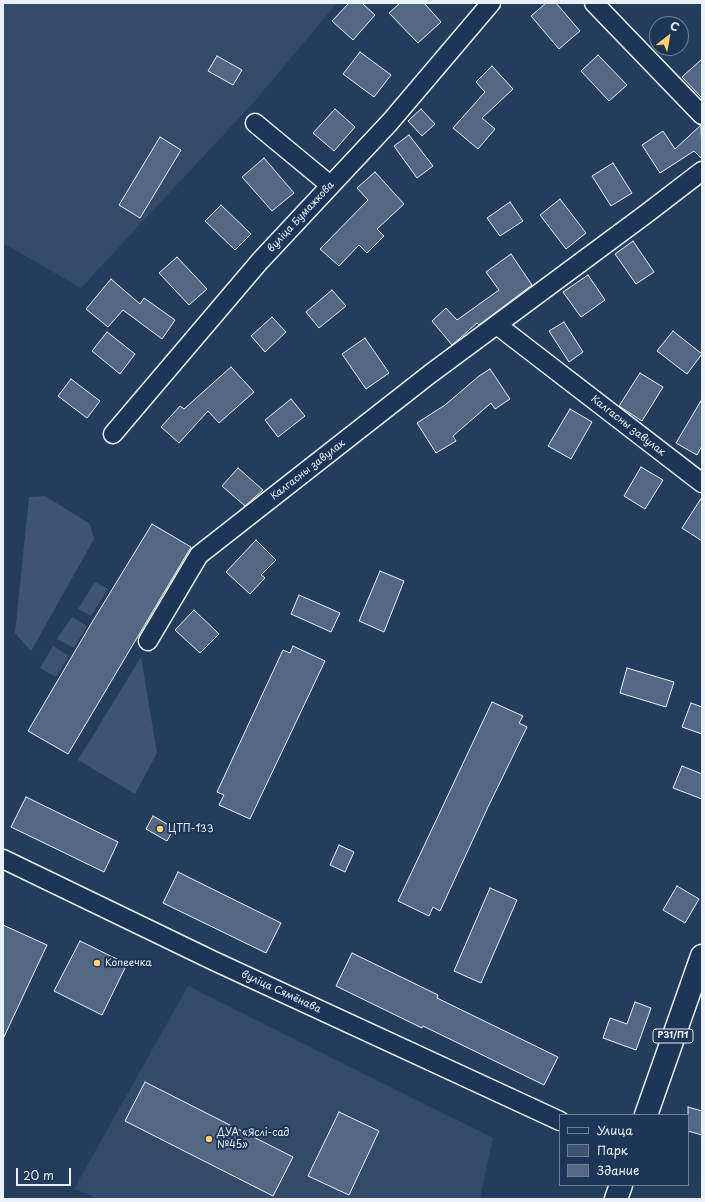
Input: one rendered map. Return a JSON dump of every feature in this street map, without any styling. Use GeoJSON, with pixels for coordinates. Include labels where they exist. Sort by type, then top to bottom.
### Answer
{"type":"FeatureCollection","features":[{"type":"Feature","properties":{"kind":"main road","name":"Р31/П1"},"geometry":{"type":"LineString","coordinates":[[646,1114],[702,956]]}},
{"type":"Feature","properties":{"kind":"main road"},"geometry":{"type":"LineString","coordinates":[[616,1199],[621,1186]]}},
{"type":"Feature","properties":{"kind":"street","name":"вуліца Бумажкова"},"geometry":{"type":"LineString","coordinates":[[113,434],[260,261],[390,122],[491,3]]}},
{"type":"Feature","properties":{"kind":"street"},"geometry":{"type":"LineString","coordinates":[[594,3],[702,115]]}},
{"type":"Feature","properties":{"kind":"street"},"geometry":{"type":"LineString","coordinates":[[255,123],[330,185]]}},
{"type":"Feature","properties":{"kind":"street","name":"Калгасны завулак"},"geometry":{"type":"LineString","coordinates":[[148,641],[199,555],[430,374],[702,171]]}},
{"type":"Feature","properties":{"kind":"street","name":"Калгасны завулак"},"geometry":{"type":"LineString","coordinates":[[497,325],[702,483]]}},
{"type":"Feature","properties":{"kind":"street","name":"вуліца Сямёнава"},"geometry":{"type":"LineString","coordinates":[[3,859],[214,961],[559,1121]]}},
{"type":"Feature","properties":{"kind":"shaded area"},"geometry":{"type":"Polygon","coordinates":[[[3,3],[337,3],[253,103],[81,288],[3,243],[3,3]]]}},
{"type":"Feature","properties":{"kind":"shaded area"},"geometry":{"type":"Polygon","coordinates":[[[188,986],[493,1138],[480,1199],[99,1199],[74,1189],[188,986]]]}},
{"type":"Feature","properties":{"kind":"green space"},"geometry":{"type":"Polygon","coordinates":[[[45,496],[90,524],[94,539],[31,651],[15,633],[29,497],[45,496]]]}},
{"type":"Feature","properties":{"kind":"green space"},"geometry":{"type":"Polygon","coordinates":[[[95,582],[108,589],[91,616],[78,609],[95,582]]]}},
{"type":"Feature","properties":{"kind":"green space"},"geometry":{"type":"Polygon","coordinates":[[[72,617],[87,626],[74,648],[57,639],[72,617]]]}},
{"type":"Feature","properties":{"kind":"green space"},"geometry":{"type":"Polygon","coordinates":[[[53,646],[69,656],[56,677],[40,668],[53,646]]]}},
{"type":"Feature","properties":{"kind":"green space"},"geometry":{"type":"Polygon","coordinates":[[[141,657],[157,753],[135,794],[78,760],[141,657]]]}},
{"type":"Feature","properties":{"kind":"building"},"geometry":{"type":"Polygon","coordinates":[[[349,3],[362,3],[375,15],[353,40],[332,21],[349,3]]]}},
{"type":"Feature","properties":{"kind":"building"},"geometry":{"type":"Polygon","coordinates":[[[400,3],[424,3],[441,22],[418,43],[389,13],[400,3]]]}},
{"type":"Feature","properties":{"kind":"building"},"geometry":{"type":"Polygon","coordinates":[[[546,3],[556,3],[580,31],[559,49],[531,16],[546,3]]]}},
{"type":"Feature","properties":{"kind":"building"},"geometry":{"type":"Polygon","coordinates":[[[360,52],[391,75],[374,97],[343,74],[360,52]]]}},
{"type":"Feature","properties":{"kind":"building"},"geometry":{"type":"Polygon","coordinates":[[[598,55],[627,85],[609,101],[581,71],[598,55]]]}},
{"type":"Feature","properties":{"kind":"building"},"geometry":{"type":"Polygon","coordinates":[[[217,56],[242,70],[233,85],[208,71],[217,56]]]}},
{"type":"Feature","properties":{"kind":"building"},"geometry":{"type":"Polygon","coordinates":[[[702,59],[702,98],[682,77],[702,59]]]}},
{"type":"Feature","properties":{"kind":"building"},"geometry":{"type":"Polygon","coordinates":[[[492,66],[513,89],[482,118],[495,129],[478,149],[453,128],[485,92],[476,82],[492,66]]]}},
{"type":"Feature","properties":{"kind":"building"},"geometry":{"type":"Polygon","coordinates":[[[335,109],[355,127],[334,151],[313,133],[335,109]]]}},
{"type":"Feature","properties":{"kind":"building"},"geometry":{"type":"Polygon","coordinates":[[[421,109],[435,124],[422,136],[408,121],[421,109]]]}},
{"type":"Feature","properties":{"kind":"building"},"geometry":{"type":"Polygon","coordinates":[[[701,125],[702,159],[694,151],[660,173],[642,145],[663,131],[675,149],[701,125]]]}},
{"type":"Feature","properties":{"kind":"building"},"geometry":{"type":"Polygon","coordinates":[[[409,135],[433,166],[417,178],[394,146],[409,135]]]}},
{"type":"Feature","properties":{"kind":"building"},"geometry":{"type":"Polygon","coordinates":[[[160,137],[181,150],[140,218],[119,205],[160,137]]]}},
{"type":"Feature","properties":{"kind":"building"},"geometry":{"type":"Polygon","coordinates":[[[264,158],[294,193],[272,211],[242,177],[264,158]]]}},
{"type":"Feature","properties":{"kind":"building"},"geometry":{"type":"Polygon","coordinates":[[[613,163],[632,193],[611,206],[592,176],[613,163]]]}},
{"type":"Feature","properties":{"kind":"building"},"geometry":{"type":"Polygon","coordinates":[[[375,172],[404,204],[377,229],[384,236],[367,253],[359,245],[339,266],[320,249],[368,200],[357,188],[375,172]]]}},
{"type":"Feature","properties":{"kind":"building"},"geometry":{"type":"Polygon","coordinates":[[[560,199],[586,233],[566,249],[540,215],[560,199]]]}},
{"type":"Feature","properties":{"kind":"building"},"geometry":{"type":"Polygon","coordinates":[[[510,202],[523,221],[500,236],[487,218],[510,202]]]}},
{"type":"Feature","properties":{"kind":"building"},"geometry":{"type":"Polygon","coordinates":[[[221,205],[251,234],[235,250],[205,221],[221,205]]]}},
{"type":"Feature","properties":{"kind":"building"},"geometry":{"type":"Polygon","coordinates":[[[633,241],[654,272],[636,284],[615,254],[633,241]]]}},
{"type":"Feature","properties":{"kind":"building"},"geometry":{"type":"Polygon","coordinates":[[[511,254],[532,285],[479,325],[477,323],[452,345],[432,321],[446,308],[457,320],[499,290],[486,272],[511,254]]]}},
{"type":"Feature","properties":{"kind":"building"},"geometry":{"type":"Polygon","coordinates":[[[177,257],[207,289],[189,305],[159,273],[177,257]]]}},
{"type":"Feature","properties":{"kind":"building"},"geometry":{"type":"Polygon","coordinates":[[[588,275],[605,300],[581,317],[563,292],[588,275]]]}},
{"type":"Feature","properties":{"kind":"building"},"geometry":{"type":"Polygon","coordinates":[[[111,279],[140,304],[144,298],[175,320],[162,339],[123,310],[108,327],[86,309],[111,279]]]}},
{"type":"Feature","properties":{"kind":"building"},"geometry":{"type":"Polygon","coordinates":[[[332,290],[346,306],[319,328],[306,312],[332,290]]]}},
{"type":"Feature","properties":{"kind":"building"},"geometry":{"type":"Polygon","coordinates":[[[272,317],[286,332],[265,352],[251,336],[272,317]]]}},
{"type":"Feature","properties":{"kind":"building"},"geometry":{"type":"Polygon","coordinates":[[[564,322],[583,352],[569,362],[549,331],[564,322]]]}},
{"type":"Feature","properties":{"kind":"building"},"geometry":{"type":"Polygon","coordinates":[[[673,331],[702,354],[687,374],[657,351],[673,331]]]}},
{"type":"Feature","properties":{"kind":"building"},"geometry":{"type":"Polygon","coordinates":[[[107,332],[135,354],[120,374],[92,351],[107,332]]]}},
{"type":"Feature","properties":{"kind":"building"},"geometry":{"type":"Polygon","coordinates":[[[365,338],[389,373],[366,389],[342,354],[365,338]]]}},
{"type":"Feature","properties":{"kind":"building"},"geometry":{"type":"Polygon","coordinates":[[[231,367],[254,392],[219,423],[208,411],[179,443],[161,427],[180,406],[184,409],[231,367]]]}},
{"type":"Feature","properties":{"kind":"building"},"geometry":{"type":"Polygon","coordinates":[[[490,369],[510,399],[495,409],[491,403],[453,436],[456,441],[436,453],[417,423],[445,405],[479,376],[490,369]]]}},
{"type":"Feature","properties":{"kind":"building"},"geometry":{"type":"Polygon","coordinates":[[[640,373],[663,387],[642,421],[619,406],[640,373]]]}},
{"type":"Feature","properties":{"kind":"building"},"geometry":{"type":"Polygon","coordinates":[[[71,379],[100,401],[87,418],[58,396],[71,379]]]}},
{"type":"Feature","properties":{"kind":"building"},"geometry":{"type":"Polygon","coordinates":[[[291,399],[305,416],[278,437],[265,420],[291,399]]]}},
{"type":"Feature","properties":{"kind":"building"},"geometry":{"type":"Polygon","coordinates":[[[702,399],[702,446],[697,455],[676,443],[702,399]]]}},
{"type":"Feature","properties":{"kind":"building"},"geometry":{"type":"Polygon","coordinates":[[[570,409],[592,422],[571,459],[548,446],[570,409]]]}},
{"type":"Feature","properties":{"kind":"building"},"geometry":{"type":"Polygon","coordinates":[[[641,467],[663,480],[645,509],[624,496],[641,467]]]}},
{"type":"Feature","properties":{"kind":"building"},"geometry":{"type":"Polygon","coordinates":[[[238,468],[263,490],[245,506],[222,486],[238,468]]]}},
{"type":"Feature","properties":{"kind":"building"},"geometry":{"type":"Polygon","coordinates":[[[702,497],[702,541],[682,528],[702,497]]]}},
{"type":"Feature","properties":{"kind":"building"},"geometry":{"type":"Polygon","coordinates":[[[152,524],[191,547],[68,754],[28,731],[152,524]]]}},
{"type":"Feature","properties":{"kind":"building"},"geometry":{"type":"Polygon","coordinates":[[[256,540],[276,560],[261,575],[265,578],[250,594],[226,572],[256,540]]]}},
{"type":"Feature","properties":{"kind":"building"},"geometry":{"type":"Polygon","coordinates":[[[380,571],[404,581],[384,632],[359,621],[380,571]]]}},
{"type":"Feature","properties":{"kind":"building"},"geometry":{"type":"Polygon","coordinates":[[[299,595],[340,613],[331,632],[291,614],[299,595]]]}},
{"type":"Feature","properties":{"kind":"building"},"geometry":{"type":"Polygon","coordinates":[[[194,610],[219,634],[200,653],[175,630],[194,610]]]}},
{"type":"Feature","properties":{"kind":"building"},"geometry":{"type":"Polygon","coordinates":[[[293,646],[325,661],[250,819],[219,805],[224,795],[217,792],[283,650],[290,653],[293,646]]]}},
{"type":"Feature","properties":{"kind":"building"},"geometry":{"type":"Polygon","coordinates":[[[627,668],[674,682],[666,707],[620,693],[627,668]]]}},
{"type":"Feature","properties":{"kind":"building"},"geometry":{"type":"Polygon","coordinates":[[[492,702],[523,716],[519,723],[527,727],[440,911],[433,907],[429,916],[398,901],[492,702]]]}},
{"type":"Feature","properties":{"kind":"building"},"geometry":{"type":"Polygon","coordinates":[[[691,703],[702,707],[702,734],[682,727],[691,703]]]}},
{"type":"Feature","properties":{"kind":"building"},"geometry":{"type":"Polygon","coordinates":[[[682,766],[702,774],[702,799],[673,788],[682,766]]]}},
{"type":"Feature","properties":{"kind":"building"},"geometry":{"type":"Polygon","coordinates":[[[26,797],[118,842],[104,872],[11,827],[26,797]]]}},
{"type":"Feature","properties":{"kind":"building","name":"ЦТП-133"},"geometry":{"type":"Polygon","coordinates":[[[153,816],[174,828],[167,841],[146,829],[153,816]]]}},
{"type":"Feature","properties":{"kind":"building"},"geometry":{"type":"Polygon","coordinates":[[[339,845],[354,852],[345,872],[330,865],[339,845]]]}},
{"type":"Feature","properties":{"kind":"building"},"geometry":{"type":"Polygon","coordinates":[[[178,872],[281,923],[266,953],[163,903],[178,872]]]}},
{"type":"Feature","properties":{"kind":"building"},"geometry":{"type":"Polygon","coordinates":[[[677,886],[699,899],[685,923],[663,910],[677,886]]]}},
{"type":"Feature","properties":{"kind":"building"},"geometry":{"type":"Polygon","coordinates":[[[490,888],[517,900],[481,983],[454,971],[490,888]]]}},
{"type":"Feature","properties":{"kind":"building"},"geometry":{"type":"Polygon","coordinates":[[[3,925],[47,945],[3,1039],[3,925]]]}},
{"type":"Feature","properties":{"kind":"building"},"geometry":{"type":"Polygon","coordinates":[[[80,941],[127,964],[102,1015],[54,991],[80,941]]]}},
{"type":"Feature","properties":{"kind":"building"},"geometry":{"type":"Polygon","coordinates":[[[352,953],[438,995],[437,998],[558,1057],[544,1085],[423,1026],[422,1028],[336,986],[352,953]]]}},
{"type":"Feature","properties":{"kind":"building"},"geometry":{"type":"Polygon","coordinates":[[[635,1002],[651,1008],[636,1050],[603,1038],[610,1018],[627,1024],[635,1002]]]}},
{"type":"Feature","properties":{"kind":"building","name":"ДУА «Яслі-сад №45»"},"geometry":{"type":"Polygon","coordinates":[[[145,1082],[293,1157],[273,1196],[125,1121],[145,1082]]]}},
{"type":"Feature","properties":{"kind":"building"},"geometry":{"type":"Polygon","coordinates":[[[688,1107],[702,1111],[702,1135],[689,1131],[688,1107]]]}},
{"type":"Feature","properties":{"kind":"building"},"geometry":{"type":"Polygon","coordinates":[[[339,1112],[379,1131],[349,1195],[308,1176],[339,1112]]]}},
{"type":"Feature","properties":{"kind":"place","name":"ЦТП-133"},"geometry":{"type":"Point","coordinates":[160,829]}},
{"type":"Feature","properties":{"kind":"place","name":"Копеечка"},"geometry":{"type":"Point","coordinates":[97,963]}},
{"type":"Feature","properties":{"kind":"place","name":"ДУА «Яслі-сад №45»"},"geometry":{"type":"Point","coordinates":[209,1139]}}]}
